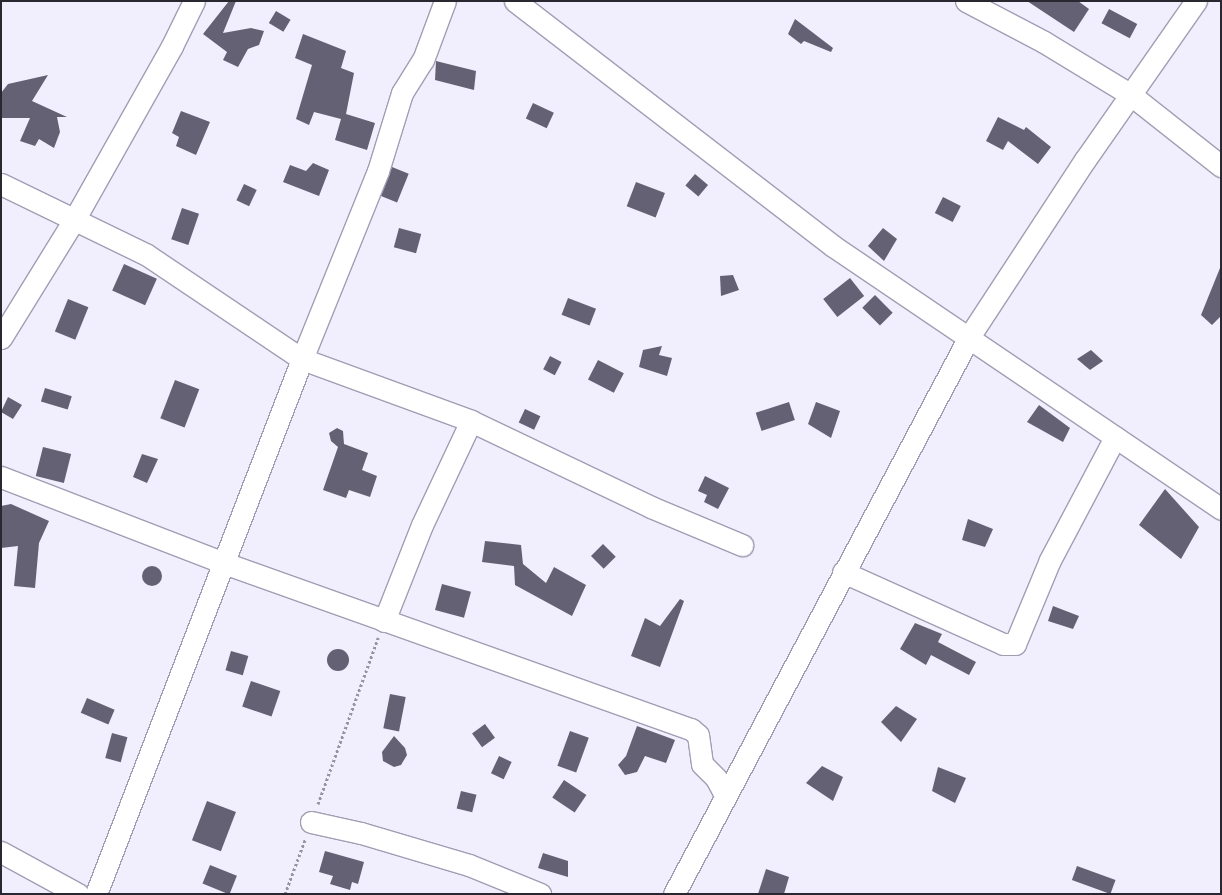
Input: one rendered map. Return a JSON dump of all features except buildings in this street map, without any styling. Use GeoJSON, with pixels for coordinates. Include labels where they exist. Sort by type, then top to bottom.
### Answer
{"type":"FeatureCollection","features":[{"type":"Feature","properties":{"kind":"street"},"geometry":{"type":"LineString","coordinates":[[1,338],[74,220],[172,46],[194,1]]}},
{"type":"Feature","properties":{"kind":"street"},"geometry":{"type":"LineString","coordinates":[[96,894],[302,359],[378,171],[402,93],[423,60],[445,1]]}},
{"type":"Feature","properties":{"kind":"street"},"geometry":{"type":"LineString","coordinates":[[515,1],[834,246],[1221,509]]}},
{"type":"Feature","properties":{"kind":"street"},"geometry":{"type":"LineString","coordinates":[[966,1],[1044,42],[1131,95],[1221,166]]}},
{"type":"Feature","properties":{"kind":"street"},"geometry":{"type":"LineString","coordinates":[[674,894],[969,337],[1052,208],[1196,1]]}},
{"type":"Feature","properties":{"kind":"street"},"geometry":{"type":"LineString","coordinates":[[1,184],[147,255],[302,359],[471,421],[651,507],[742,545]]}},
{"type":"Feature","properties":{"kind":"street"},"geometry":{"type":"LineString","coordinates":[[384,621],[422,525],[471,421]]}},
{"type":"Feature","properties":{"kind":"street"},"geometry":{"type":"LineString","coordinates":[[843,572],[1003,644],[1015,644],[1050,560],[1115,437]]}},
{"type":"Feature","properties":{"kind":"street"},"geometry":{"type":"LineString","coordinates":[[1,478],[224,563],[691,729],[698,735],[702,764],[716,778],[725,796]]}},
{"type":"Feature","properties":{"kind":"street"},"geometry":{"type":"LineString","coordinates":[[311,822],[361,833],[469,866],[540,894]]}},
{"type":"Feature","properties":{"kind":"street"},"geometry":{"type":"LineString","coordinates":[[1,852],[78,894]]}},
{"type":"Feature","properties":{"kind":"path"},"geometry":{"type":"LineString","coordinates":[[284,894],[384,621]]}}]}
